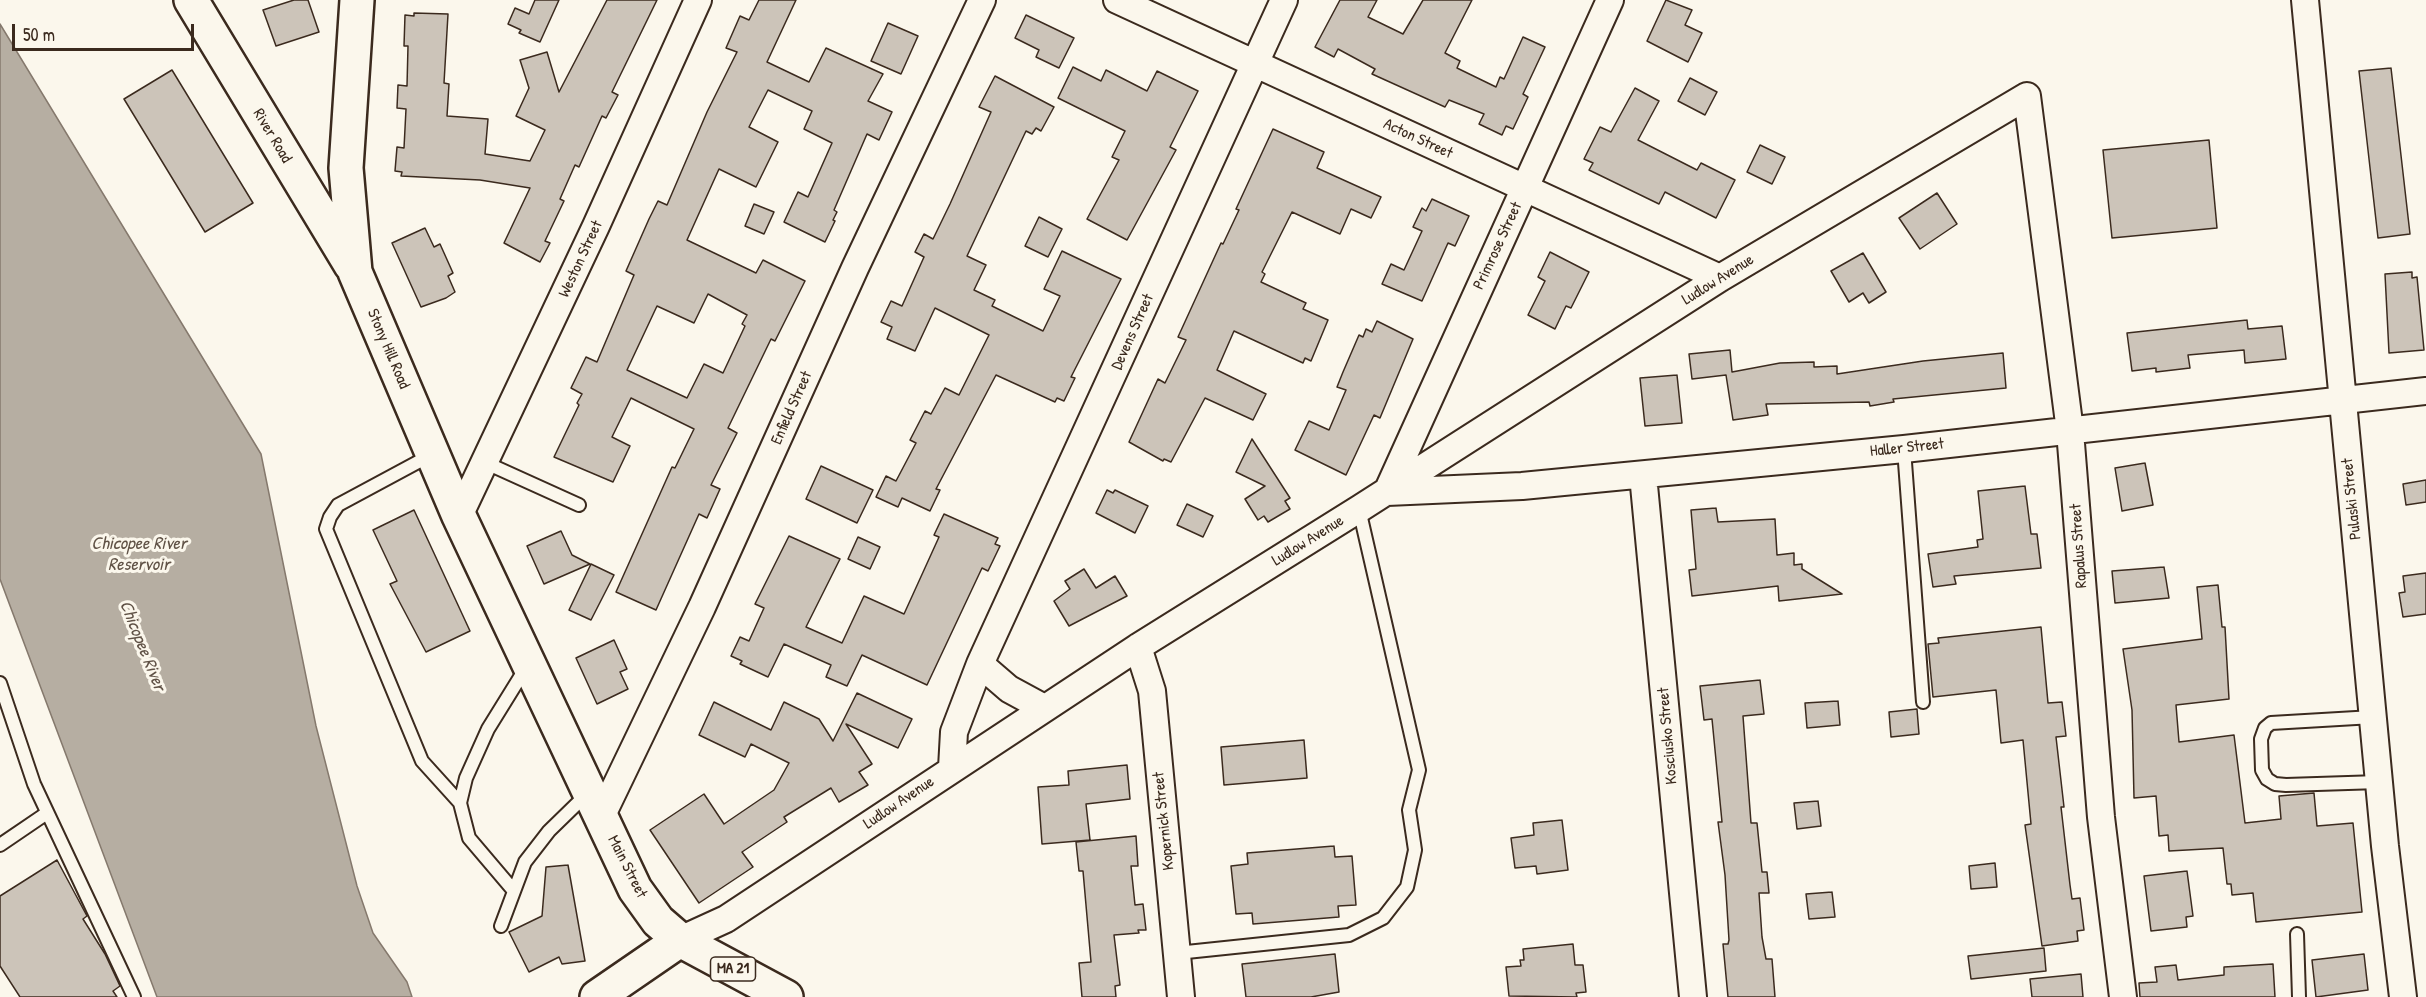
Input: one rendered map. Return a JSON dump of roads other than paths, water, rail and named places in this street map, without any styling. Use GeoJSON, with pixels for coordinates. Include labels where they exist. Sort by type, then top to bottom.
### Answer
{"type":"FeatureCollection","features":[{"type":"Feature","properties":{"kind":"main road","name":"River Road"},"geometry":{"type":"LineString","coordinates":[[191,0],[355,272]]}},
{"type":"Feature","properties":{"kind":"main road","name":"Stony Hill Road"},"geometry":{"type":"LineString","coordinates":[[357,0],[346,168],[355,272],[459,516],[530,671]]}},
{"type":"Feature","properties":{"kind":"main road","name":"Main Street"},"geometry":{"type":"LineString","coordinates":[[530,671],[596,802],[635,889],[657,921],[680,940],[786,997]]}},
{"type":"Feature","properties":{"kind":"main road","name":"Ludlow Avenue"},"geometry":{"type":"LineString","coordinates":[[597,997],[680,940]]}},
{"type":"Feature","properties":{"kind":"street","name":"Weston Street"},"geometry":{"type":"LineString","coordinates":[[459,516],[597,226],[698,0]]}},
{"type":"Feature","properties":{"kind":"street","name":"Enfield Street"},"geometry":{"type":"LineString","coordinates":[[596,802],[702,607],[855,268],[982,0]]}},
{"type":"Feature","properties":{"kind":"street","name":"Acton Street"},"geometry":{"type":"LineString","coordinates":[[1117,0],[1720,278]]}},
{"type":"Feature","properties":{"kind":"street","name":"Devens Street"},"geometry":{"type":"LineString","coordinates":[[952,768],[954,732],[980,664],[1284,0]]}},
{"type":"Feature","properties":{"kind":"street","name":"Primrose Street"},"geometry":{"type":"LineString","coordinates":[[1387,492],[1610,0]]}},
{"type":"Feature","properties":{"kind":"street","name":"Pulaski Street"},"geometry":{"type":"LineString","coordinates":[[2305,0],[2379,782],[2403,997]]}},
{"type":"Feature","properties":{"kind":"street","name":"Ludlow Avenue"},"geometry":{"type":"LineString","coordinates":[[680,940],[726,919],[1138,647],[1387,492],[1720,278],[2028,96]]}},
{"type":"Feature","properties":{"kind":"street","name":"Rapalus Street"},"geometry":{"type":"LineString","coordinates":[[2028,96],[2070,431],[2101,818],[2123,997]]}},
{"type":"Feature","properties":{"kind":"street","name":"Haller Street"},"geometry":{"type":"LineString","coordinates":[[1387,492],[1522,486],[1643,475],[2426,392]]}},
{"type":"Feature","properties":{"kind":"street","name":"Kosciusko Street"},"geometry":{"type":"LineString","coordinates":[[1643,475],[1693,997]]}},
{"type":"Feature","properties":{"kind":"street","name":"Kopernick Street"},"geometry":{"type":"LineString","coordinates":[[1138,647],[1152,691],[1181,997]]}},
{"type":"Feature","properties":{"kind":"street"},"geometry":{"type":"LineString","coordinates":[[980,664],[1009,689],[1044,708]]}},
{"type":"Feature","properties":{"kind":"lane"},"geometry":{"type":"LineString","coordinates":[[1904,449],[1923,702]]}},
{"type":"Feature","properties":{"kind":"lane"},"geometry":{"type":"LineString","coordinates":[[432,454],[338,505],[330,517],[326,530],[422,761],[460,802]]}},
{"type":"Feature","properties":{"kind":"lane"},"geometry":{"type":"LineString","coordinates":[[484,462],[579,506]]}},
{"type":"Feature","properties":{"kind":"lane"},"geometry":{"type":"LineString","coordinates":[[1177,953],[1349,935],[1383,918],[1407,887],[1415,850],[1409,810],[1419,770],[1359,509]]}},
{"type":"Feature","properties":{"kind":"lane"},"geometry":{"type":"LineString","coordinates":[[514,891],[469,838],[460,802],[466,778],[488,729],[530,671]]}},
{"type":"Feature","properties":{"kind":"lane"},"geometry":{"type":"LineString","coordinates":[[0,683],[34,784],[134,997]]}},
{"type":"Feature","properties":{"kind":"lane"},"geometry":{"type":"LineString","coordinates":[[2373,717],[2271,723],[2265,728],[2261,739],[2262,770],[2267,779],[2275,784],[2379,782]]}},
{"type":"Feature","properties":{"kind":"lane"},"geometry":{"type":"LineString","coordinates":[[501,926],[525,862],[549,831],[596,802]]}},
{"type":"Feature","properties":{"kind":"lane"},"geometry":{"type":"LineString","coordinates":[[0,845],[47,813]]}},
{"type":"Feature","properties":{"kind":"lane"},"geometry":{"type":"LineString","coordinates":[[2297,934],[2300,997]]}},
{"type":"Feature","properties":{"kind":"water","name":"Chicopee River Reservoir"},"geometry":{"type":"Polygon","coordinates":[[[0,24],[261,454],[316,726],[357,886],[373,933],[407,982],[412,997],[157,997],[0,579],[0,24]]]}},
{"type":"Feature","properties":{"kind":"water label","name":"Chicopee River"},"geometry":{"type":"Point","coordinates":[142,646]}}]}
